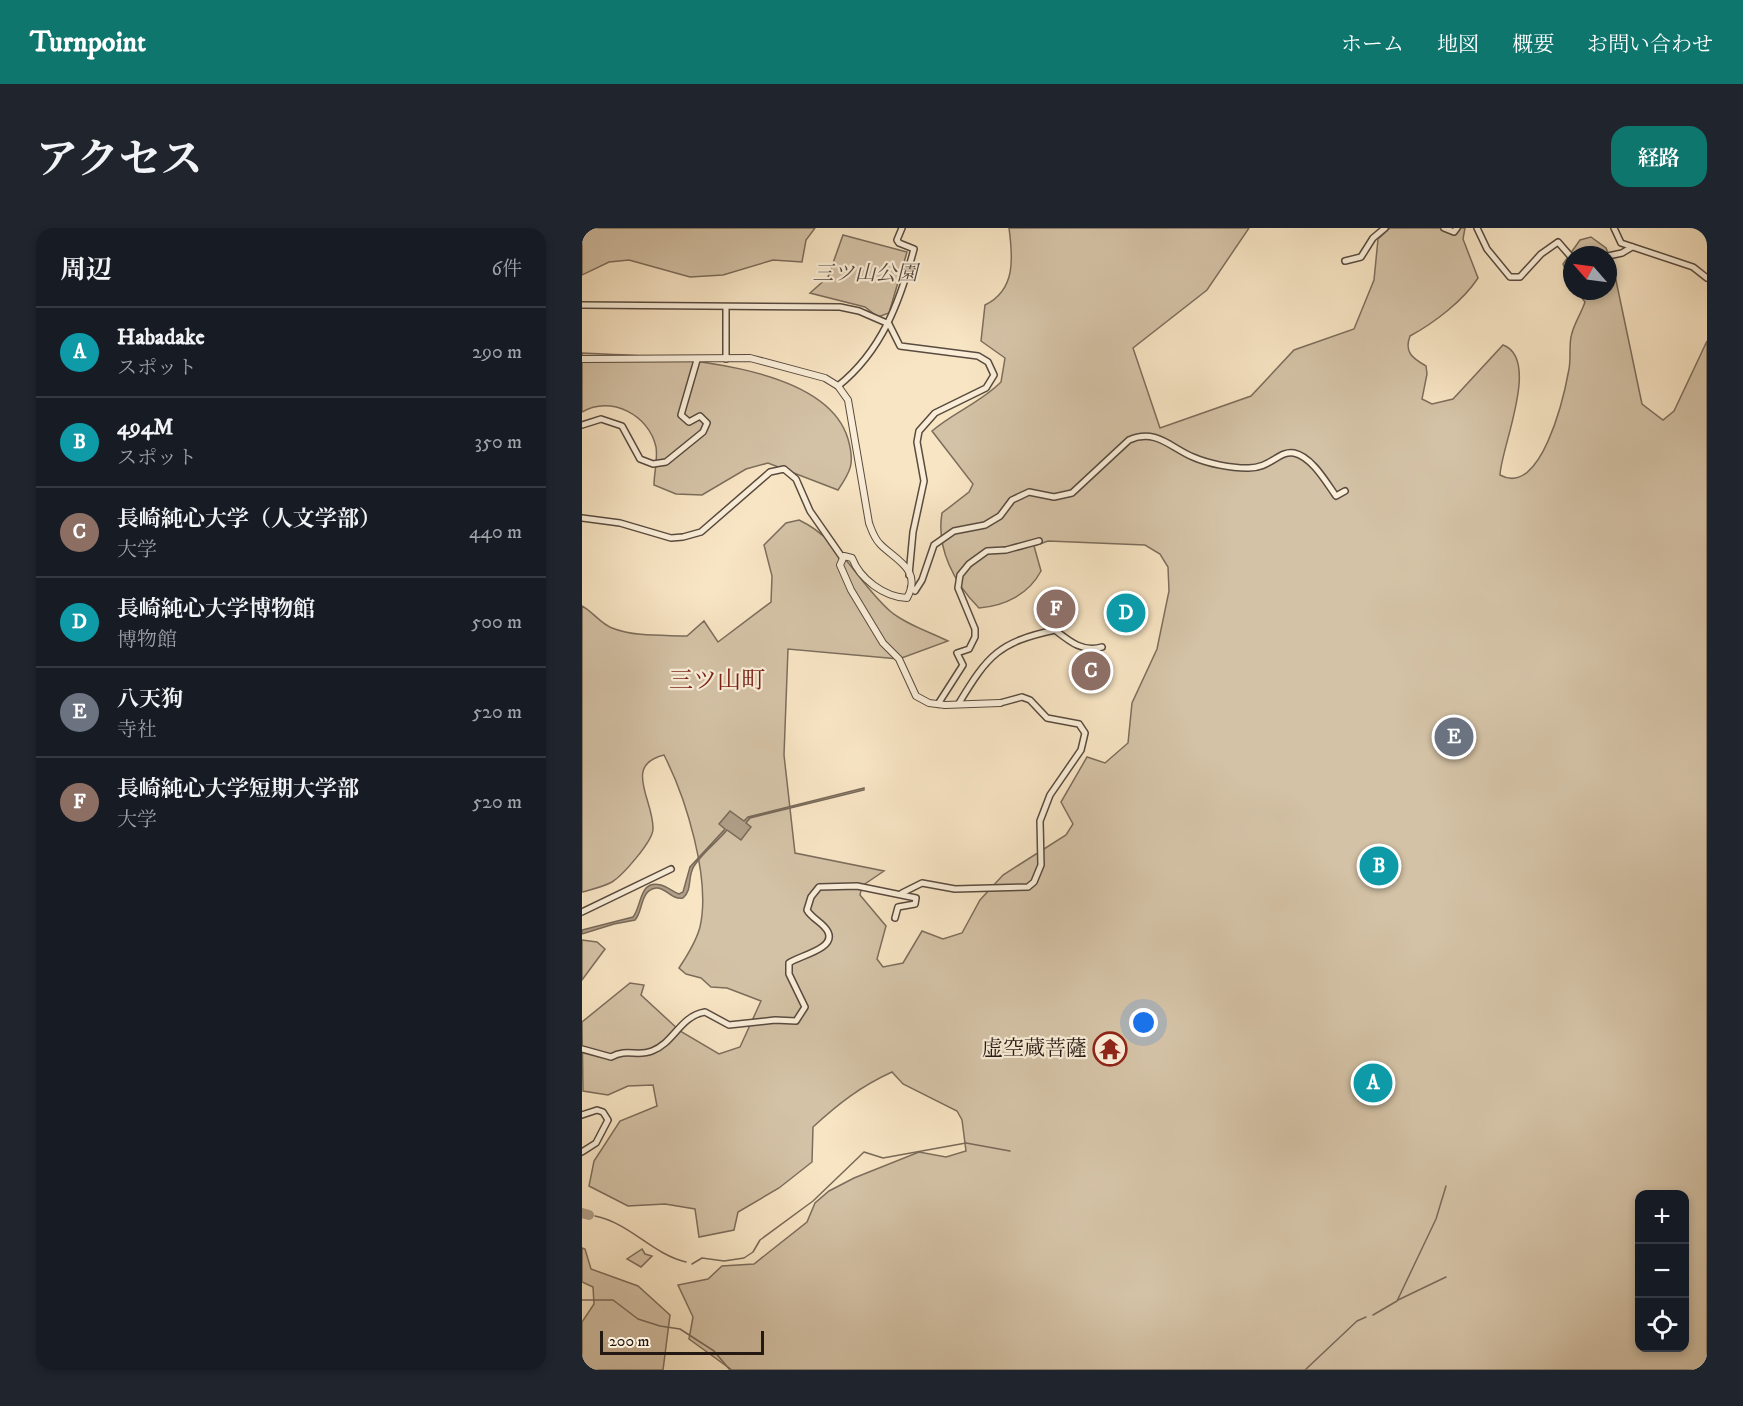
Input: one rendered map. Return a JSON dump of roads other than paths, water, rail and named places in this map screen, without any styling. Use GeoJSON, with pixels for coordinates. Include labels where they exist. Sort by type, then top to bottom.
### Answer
{"type":"FeatureCollection","features":[{"type":"Feature","properties":{"kind":"street"},"geometry":{"type":"LineString","coordinates":[[838,386],[861,364],[889,324],[914,249],[897,240],[902,228]]}},
{"type":"Feature","properties":{"kind":"street"},"geometry":{"type":"LineString","coordinates":[[1345,261],[1361,257],[1373,238],[1385,228]]}},
{"type":"Feature","properties":{"kind":"street"},"geometry":{"type":"LineString","coordinates":[[1444,228],[1454,232],[1457,228]]}},
{"type":"Feature","properties":{"kind":"street"},"geometry":{"type":"LineString","coordinates":[[1477,228],[1487,249],[1510,277],[1520,277],[1541,254],[1558,242],[1563,248]]}},
{"type":"Feature","properties":{"kind":"street"},"geometry":{"type":"LineString","coordinates":[[1614,228],[1621,243],[1693,267],[1707,278]]}},
{"type":"Feature","properties":{"kind":"street"},"geometry":{"type":"LineString","coordinates":[[1617,255],[1632,247]]}},
{"type":"Feature","properties":{"kind":"street"},"geometry":{"type":"LineString","coordinates":[[582,305],[726,308],[840,307],[859,311],[889,324],[900,346],[978,356],[988,362],[994,375],[986,388],[935,413],[919,431],[917,442],[924,481],[913,532],[909,577]]}},
{"type":"Feature","properties":{"kind":"street"},"geometry":{"type":"LineString","coordinates":[[726,308],[726,359]]}},
{"type":"Feature","properties":{"kind":"street"},"geometry":{"type":"LineString","coordinates":[[582,359],[761,360],[825,378],[838,386],[849,407],[871,529],[881,546],[903,562],[911,587],[908,597],[891,593],[862,577],[849,556],[842,557]]}},
{"type":"Feature","properties":{"kind":"street"},"geometry":{"type":"LineString","coordinates":[[582,425],[591,420],[610,421],[622,426],[640,459],[653,464],[666,462],[703,432],[707,423],[700,416],[689,422],[681,415],[697,360]]}},
{"type":"Feature","properties":{"kind":"street"},"geometry":{"type":"LineString","coordinates":[[911,587],[915,591],[922,580],[934,545],[954,531],[985,525],[1000,516],[1012,500],[1029,492],[1054,497],[1072,493],[1129,440],[1140,435],[1169,442],[1193,457],[1235,467],[1260,468],[1284,454],[1294,453],[1305,459],[1336,496],[1345,491]]}},
{"type":"Feature","properties":{"kind":"street"},"geometry":{"type":"LineString","coordinates":[[582,518],[620,523],[671,538],[683,537],[700,532],[770,472],[783,469],[796,479],[810,511],[842,557],[840,565],[851,590],[883,643],[899,659],[914,694],[929,703],[938,704],[1000,703],[1022,697],[1030,700],[1043,716],[1079,724],[1085,733],[1080,750],[1050,795],[1040,821],[1042,856],[1037,876],[1028,887],[1021,889],[987,886],[955,889],[922,883],[902,893]]}},
{"type":"Feature","properties":{"kind":"street"},"geometry":{"type":"LineString","coordinates":[[938,704],[963,665],[957,653],[969,650],[975,637],[973,622],[958,588],[960,575],[969,564],[987,551],[1006,550],[1039,541]]}},
{"type":"Feature","properties":{"kind":"street"},"geometry":{"type":"LineString","coordinates":[[959,703],[975,676],[994,655],[1020,638],[1055,630],[1075,645],[1095,649],[1102,646]]}},
{"type":"Feature","properties":{"kind":"street"},"geometry":{"type":"LineString","coordinates":[[582,912],[671,869]]}},
{"type":"Feature","properties":{"kind":"street"},"geometry":{"type":"LineString","coordinates":[[582,1049],[611,1057],[622,1051],[644,1053],[655,1050],[691,1016],[705,1012],[729,1025],[775,1020],[796,1021],[805,1007],[789,974],[789,963],[819,949],[827,942],[828,931],[807,910],[815,890],[826,885],[902,893],[916,898],[915,904],[898,907],[895,918]]}},
{"type":"Feature","properties":{"kind":"street"},"geometry":{"type":"LineString","coordinates":[[582,1115],[597,1110],[603,1112],[608,1120],[596,1143],[582,1152]]}},
{"type":"Feature","properties":{"kind":"waterway"},"geometry":{"type":"LineString","coordinates":[[692,1264],[702,1258],[724,1261],[744,1258],[753,1252],[760,1240],[813,1201],[864,1152],[883,1158],[966,1143],[1010,1151]]}},
{"type":"Feature","properties":{"kind":"waterway"},"geometry":{"type":"LineString","coordinates":[[1373,1315],[1397,1301],[1436,1219],[1446,1186]]}},
{"type":"Feature","properties":{"kind":"waterway"},"geometry":{"type":"LineString","coordinates":[[582,1213],[589,1215]]}},
{"type":"Feature","properties":{"kind":"waterway"},"geometry":{"type":"LineString","coordinates":[[595,1216],[619,1225],[662,1252],[686,1262]]}},
{"type":"Feature","properties":{"kind":"waterway"},"geometry":{"type":"LineString","coordinates":[[1398,1300],[1446,1277]]}},
{"type":"Feature","properties":{"kind":"waterway"},"geometry":{"type":"LineString","coordinates":[[582,1300],[613,1300],[638,1319],[680,1329],[714,1351],[730,1370]]}},
{"type":"Feature","properties":{"kind":"waterway"},"geometry":{"type":"LineString","coordinates":[[1305,1370],[1357,1321],[1366,1317]]}},
{"type":"Feature","properties":{"kind":"place","name":"長崎純心大学短期大学部"},"geometry":{"type":"Point","coordinates":[1056,609]}},
{"type":"Feature","properties":{"kind":"place","name":"長崎純心大学博物館"},"geometry":{"type":"Point","coordinates":[1126,613]}},
{"type":"Feature","properties":{"kind":"place","name":"長崎純心大学（人文学部）"},"geometry":{"type":"Point","coordinates":[1091,671]}},
{"type":"Feature","properties":{"kind":"place","name":"八天狗"},"geometry":{"type":"Point","coordinates":[1454,737]}},
{"type":"Feature","properties":{"kind":"place","name":"494M"},"geometry":{"type":"Point","coordinates":[1379,866]}},
{"type":"Feature","properties":{"kind":"place","name":"虚空蔵菩薩"},"geometry":{"type":"Point","coordinates":[1110,1049]}},
{"type":"Feature","properties":{"kind":"place","name":"Habadake"},"geometry":{"type":"Point","coordinates":[1373,1083]}},
{"type":"Feature","properties":{"kind":"district","name":"三ツ山町"},"geometry":{"type":"Point","coordinates":[717,681]}},
{"type":"Feature","properties":{"kind":"park label","name":"三ツ山公園"},"geometry":{"type":"Point","coordinates":[865,274]}}]}
